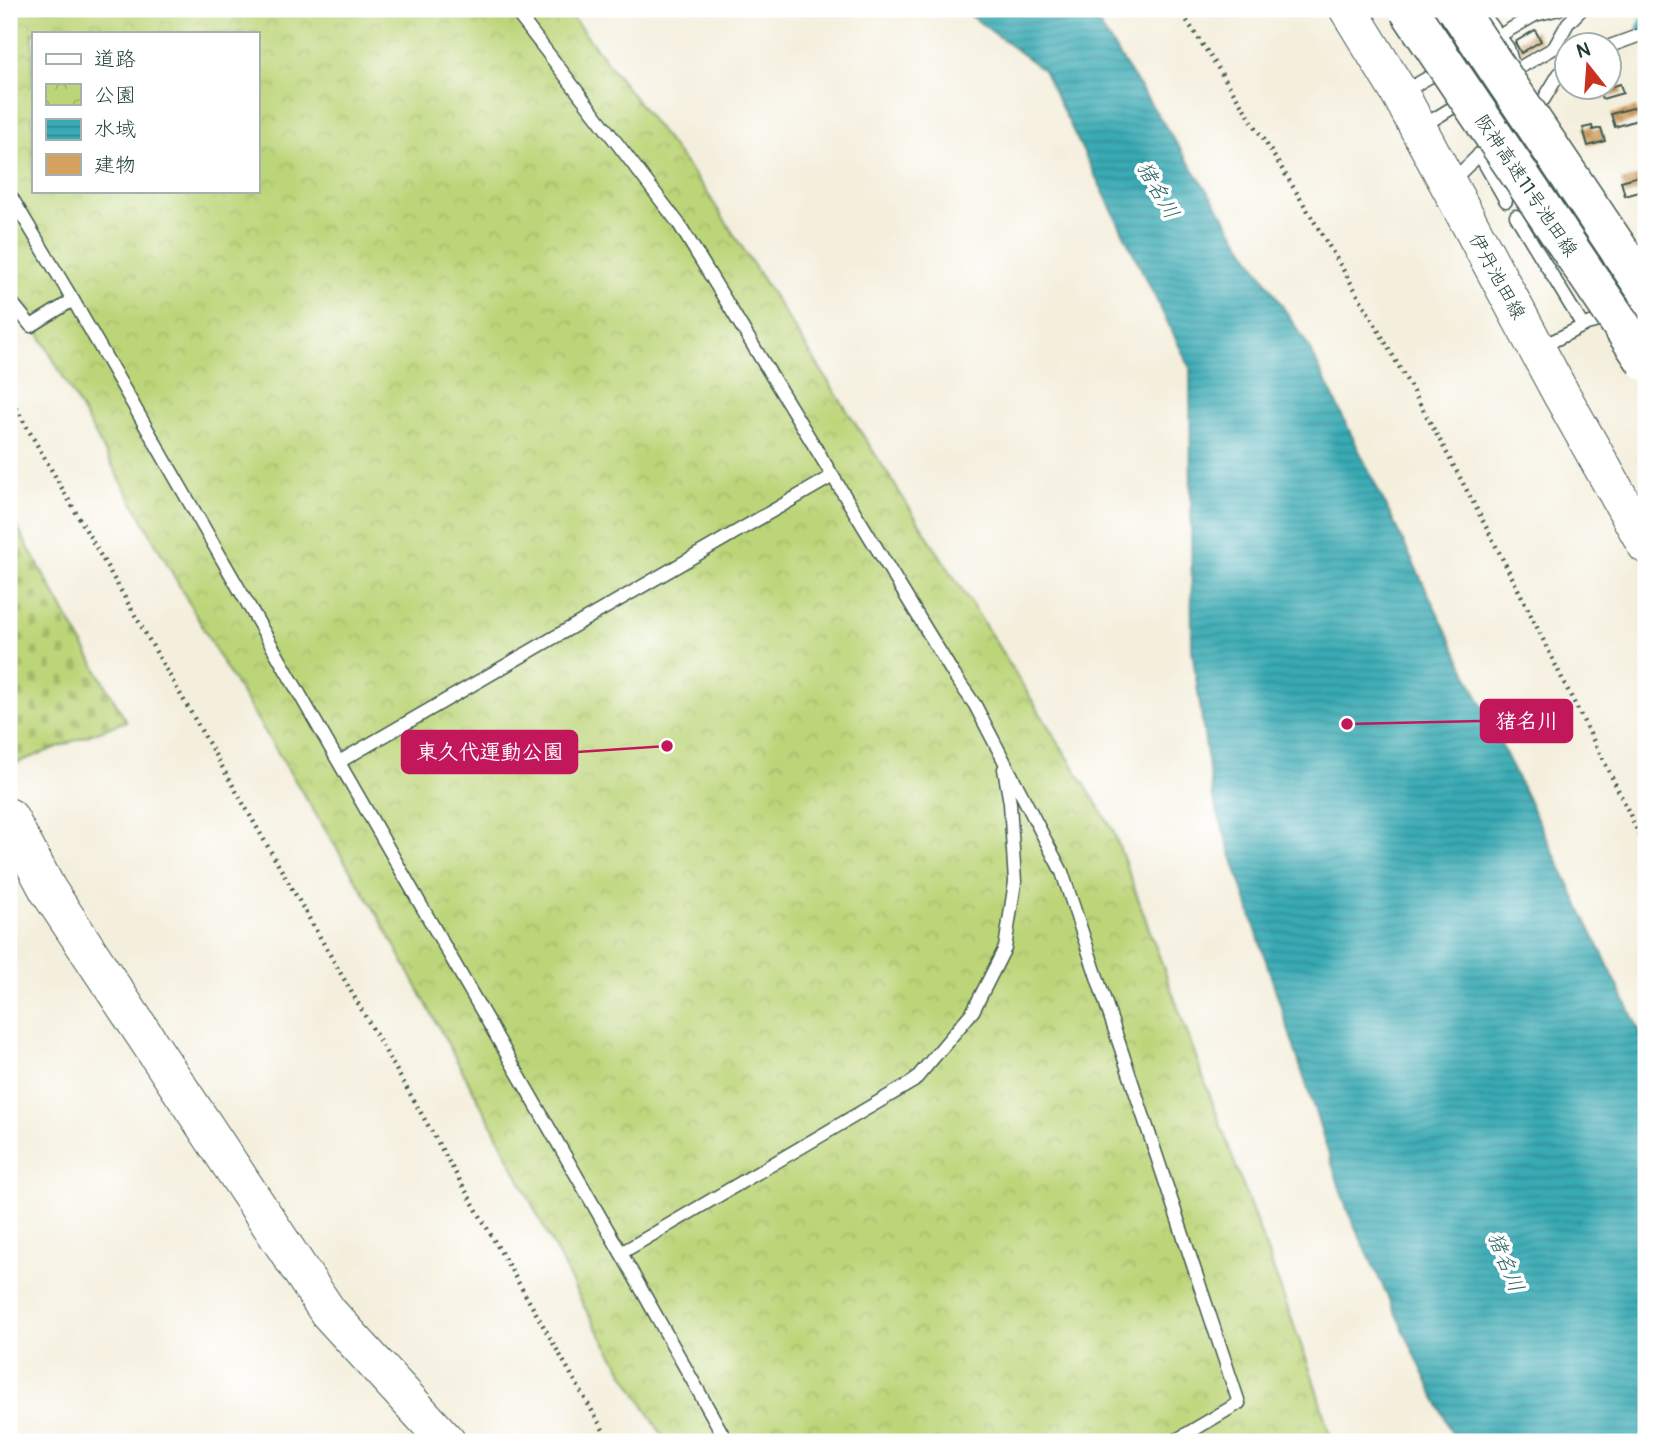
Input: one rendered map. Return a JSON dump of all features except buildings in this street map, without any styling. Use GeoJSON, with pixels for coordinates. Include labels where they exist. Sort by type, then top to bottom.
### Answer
{"type":"FeatureCollection","features":[{"type":"Feature","properties":{"kind":"highway","name":"阪神高速11号池田線"},"geometry":{"type":"LineString","coordinates":[[1408,9],[1646,362]]}},
{"type":"Feature","properties":{"kind":"highway","name":"阪神高速11号池田線"},"geometry":{"type":"LineString","coordinates":[[1457,9],[1646,290]]}},
{"type":"Feature","properties":{"kind":"street","name":"伊丹池田線"},"geometry":{"type":"LineString","coordinates":[[1349,9],[1400,94],[1646,545]]}},
{"type":"Feature","properties":{"kind":"street"},"geometry":{"type":"LineString","coordinates":[[9,817],[48,890],[328,1312],[447,1442]]}},
{"type":"Feature","properties":{"kind":"lane"},"geometry":{"type":"LineString","coordinates":[[514,9],[679,224],[831,477],[975,705],[1062,872],[1239,1403],[1172,1442]]}},
{"type":"Feature","properties":{"kind":"lane"},"geometry":{"type":"LineString","coordinates":[[1479,9],[1513,58],[1514,72]]}},
{"type":"Feature","properties":{"kind":"lane"},"geometry":{"type":"LineString","coordinates":[[1518,9],[1535,15]]}},
{"type":"Feature","properties":{"kind":"lane"},"geometry":{"type":"LineString","coordinates":[[1400,94],[1535,15],[1559,9]]}},
{"type":"Feature","properties":{"kind":"lane"},"geometry":{"type":"LineString","coordinates":[[1573,9],[1582,9]]}},
{"type":"Feature","properties":{"kind":"lane"},"geometry":{"type":"LineString","coordinates":[[1418,129],[1554,48],[1568,23],[1582,9]]}},
{"type":"Feature","properties":{"kind":"lane"},"geometry":{"type":"LineString","coordinates":[[1624,41],[1646,33]]}},
{"type":"Feature","properties":{"kind":"lane"},"geometry":{"type":"LineString","coordinates":[[1514,124],[1545,99],[1554,83]]}},
{"type":"Feature","properties":{"kind":"lane"},"geometry":{"type":"LineString","coordinates":[[1448,184],[1503,133]]}},
{"type":"Feature","properties":{"kind":"lane"},"geometry":{"type":"LineString","coordinates":[[1479,154],[1506,201]]}},
{"type":"Feature","properties":{"kind":"lane"},"geometry":{"type":"LineString","coordinates":[[9,193],[339,762],[727,1442]]}},
{"type":"Feature","properties":{"kind":"lane"},"geometry":{"type":"LineString","coordinates":[[1516,216],[1583,326]]}},
{"type":"Feature","properties":{"kind":"lane"},"geometry":{"type":"LineString","coordinates":[[9,299],[31,326],[73,300]]}},
{"type":"Feature","properties":{"kind":"lane"},"geometry":{"type":"LineString","coordinates":[[1537,349],[1583,326],[1646,308]]}},
{"type":"Feature","properties":{"kind":"lane"},"geometry":{"type":"LineString","coordinates":[[339,762],[831,477]]}},
{"type":"Feature","properties":{"kind":"lane"},"geometry":{"type":"LineString","coordinates":[[621,1253],[914,1082],[973,1011],[1004,948],[1014,882],[1010,803],[1002,756]]}},
{"type":"Feature","properties":{"kind":"path"},"geometry":{"type":"LineString","coordinates":[[1179,9],[1271,152],[1429,420],[1592,733],[1646,851]]}},
{"type":"Feature","properties":{"kind":"path"},"geometry":{"type":"LineString","coordinates":[[9,396],[610,1442]]}},
{"type":"Feature","properties":{"kind":"green space"},"geometry":{"type":"Polygon","coordinates":[[[9,9],[566,9],[704,188],[1113,830],[1312,1375],[1332,1442],[666,1442],[587,1312],[494,1129],[379,917],[222,662],[9,280],[9,9]]]}},
{"type":"Feature","properties":{"kind":"green space"},"geometry":{"type":"Polygon","coordinates":[[[9,513],[126,721],[11,765],[9,760],[9,513]]]}},
{"type":"Feature","properties":{"kind":"water","name":"猪名川"},"geometry":{"type":"Polygon","coordinates":[[[962,9],[1089,9],[1309,347],[1646,1044],[1646,1442],[1456,1442],[1347,1210],[1213,798],[1192,650],[1190,368],[1043,70],[962,9]]]}},
{"type":"Feature","properties":{"kind":"waterway"},"geometry":{"type":"LineString","coordinates":[[1641,28],[1646,19]]}},
{"type":"Feature","properties":{"kind":"place","name":"猪名川"},"geometry":{"type":"Point","coordinates":[1347,724]}},
{"type":"Feature","properties":{"kind":"place","name":"東久代運動公園"},"geometry":{"type":"Point","coordinates":[667,746]}}]}
